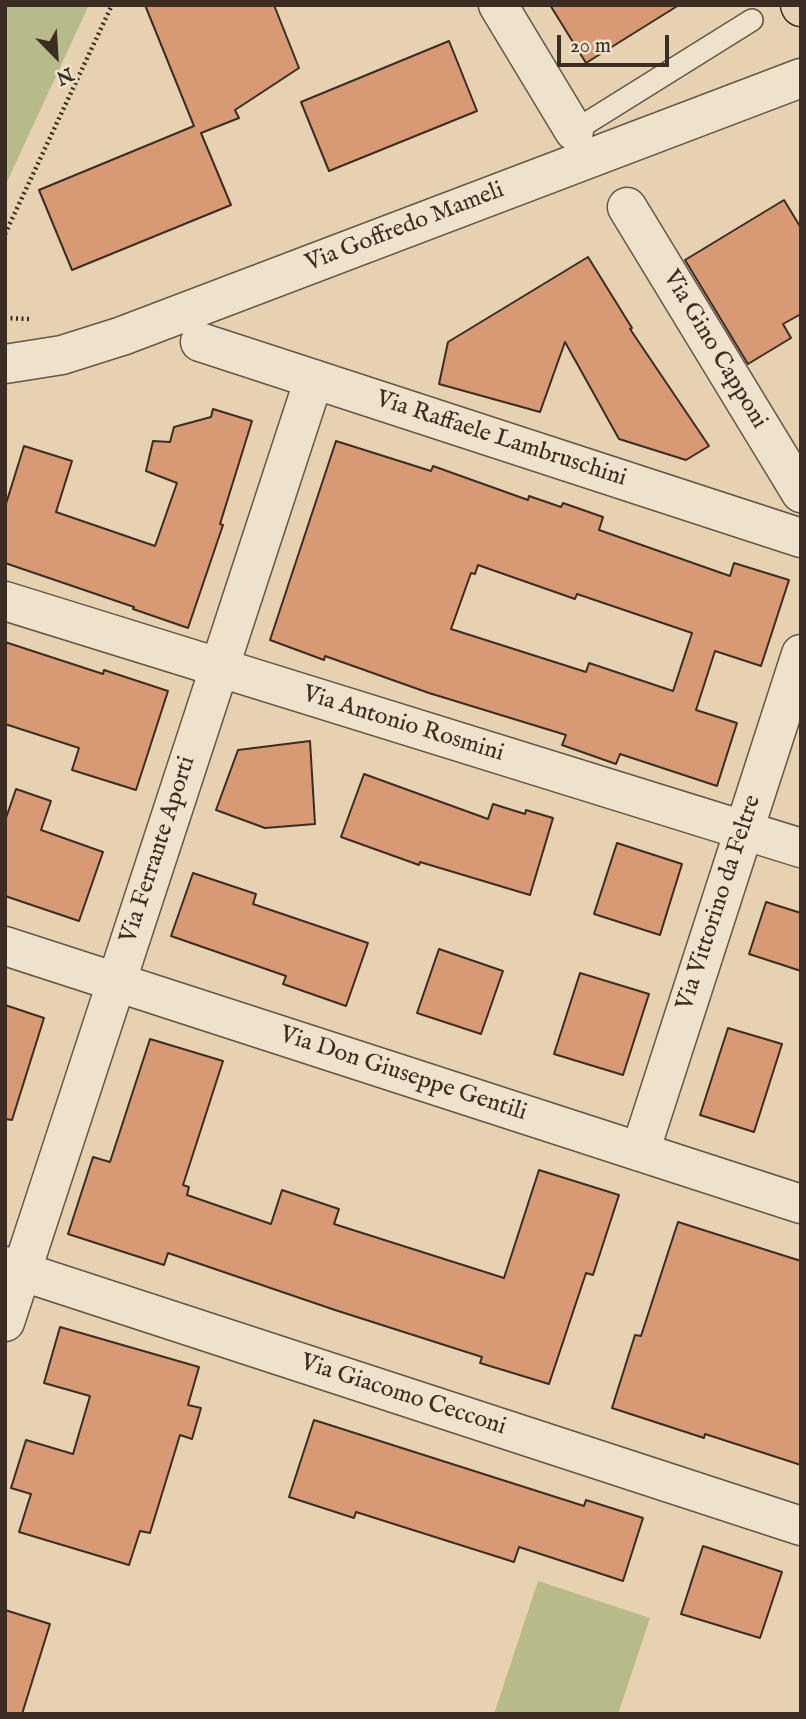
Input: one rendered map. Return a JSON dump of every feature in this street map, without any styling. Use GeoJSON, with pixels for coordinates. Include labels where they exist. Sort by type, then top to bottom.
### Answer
{"type":"FeatureCollection","features":[{"type":"Feature","properties":{"kind":"street"},"geometry":{"type":"LineString","coordinates":[[498,5],[574,131]]}},
{"type":"Feature","properties":{"kind":"street","name":"Via Goffredo Mameli"},"geometry":{"type":"LineString","coordinates":[[5,363],[62,355],[122,336],[801,78]]}},
{"type":"Feature","properties":{"kind":"street","name":"Via Gino Capponi"},"geometry":{"type":"LineString","coordinates":[[627,207],[801,493]]}},
{"type":"Feature","properties":{"kind":"street","name":"Via Raffaele Lambruschini"},"geometry":{"type":"LineString","coordinates":[[201,342],[801,538]]}},
{"type":"Feature","properties":{"kind":"street","name":"Via Ferrante Aporti"},"geometry":{"type":"LineString","coordinates":[[5,1322],[13,1269],[116,982],[314,379]]}},
{"type":"Feature","properties":{"kind":"street","name":"Via Antonio Rosmini"},"geometry":{"type":"LineString","coordinates":[[5,601],[801,848]]}},
{"type":"Feature","properties":{"kind":"street","name":"Via Vittorino da Feltre"},"geometry":{"type":"LineString","coordinates":[[640,1152],[801,654]]}},
{"type":"Feature","properties":{"kind":"street","name":"Via Don Giuseppe Gentili"},"geometry":{"type":"LineString","coordinates":[[5,946],[801,1204]]}},
{"type":"Feature","properties":{"kind":"street","name":"Via Giacomo Cecconi"},"geometry":{"type":"LineString","coordinates":[[13,1269],[801,1526]]}},
{"type":"Feature","properties":{"kind":"lane"},"geometry":{"type":"LineString","coordinates":[[574,131],[752,20]]}},
{"type":"Feature","properties":{"kind":"path"},"geometry":{"type":"LineString","coordinates":[[5,234],[112,5]]}},
{"type":"Feature","properties":{"kind":"green space"},"geometry":{"type":"Polygon","coordinates":[[[5,5],[89,5],[5,186],[5,5]]]}},
{"type":"Feature","properties":{"kind":"green space"},"geometry":{"type":"Polygon","coordinates":[[[538,1581],[650,1618],[618,1714],[494,1714],[538,1581]]]}},
{"type":"Feature","properties":{"kind":"building"},"geometry":{"type":"Polygon","coordinates":[[[145,5],[274,5],[299,68],[235,110],[239,118],[201,133],[231,205],[72,270],[39,190],[194,126],[145,5]]]}},
{"type":"Feature","properties":{"kind":"building"},"geometry":{"type":"Polygon","coordinates":[[[550,5],[679,5],[586,63],[550,5]]]}},
{"type":"Feature","properties":{"kind":"building"},"geometry":{"type":"Polygon","coordinates":[[[449,41],[477,111],[329,171],[301,102],[449,41]]]}},
{"type":"Feature","properties":{"kind":"building"},"geometry":{"type":"Polygon","coordinates":[[[784,200],[801,228],[801,314],[783,324],[791,338],[748,364],[685,260],[784,200]]]}},
{"type":"Feature","properties":{"kind":"building"},"geometry":{"type":"Polygon","coordinates":[[[588,257],[632,328],[630,329],[709,446],[686,460],[619,439],[565,342],[540,412],[439,384],[448,342],[588,257]]]}},
{"type":"Feature","properties":{"kind":"building"},"geometry":{"type":"Polygon","coordinates":[[[213,409],[252,421],[220,524],[223,525],[188,628],[5,563],[5,507],[24,446],[72,461],[56,512],[155,546],[177,483],[146,471],[153,441],[170,442],[174,427],[211,417],[213,409]]]}},
{"type":"Feature","properties":{"kind":"building"},"geometry":{"type":"Polygon","coordinates":[[[336,441],[431,471],[433,466],[528,500],[529,496],[561,507],[563,503],[603,517],[599,530],[730,576],[734,563],[789,580],[761,666],[715,651],[696,710],[737,723],[717,786],[620,754],[616,764],[562,745],[566,735],[429,693],[325,656],[324,660],[270,640],[336,441]],[[478,565],[475,574],[471,573],[451,629],[586,672],[589,663],[673,691],[692,633],[577,594],[575,599],[478,565]]]}},
{"type":"Feature","properties":{"kind":"building"},"geometry":{"type":"Polygon","coordinates":[[[5,642],[103,674],[104,670],[168,691],[136,790],[72,770],[79,748],[5,724],[5,642]]]}},
{"type":"Feature","properties":{"kind":"building"},"geometry":{"type":"Polygon","coordinates":[[[310,741],[315,824],[265,828],[216,810],[238,750],[310,741]]]}},
{"type":"Feature","properties":{"kind":"building"},"geometry":{"type":"Polygon","coordinates":[[[364,774],[488,819],[493,804],[525,814],[526,810],[553,818],[530,895],[420,862],[419,865],[341,837],[364,774]]]}},
{"type":"Feature","properties":{"kind":"building"},"geometry":{"type":"Polygon","coordinates":[[[16,789],[51,801],[41,830],[103,852],[79,921],[5,896],[5,821],[16,789]]]}},
{"type":"Feature","properties":{"kind":"building"},"geometry":{"type":"Polygon","coordinates":[[[617,843],[682,864],[660,935],[594,914],[617,843]]]}},
{"type":"Feature","properties":{"kind":"building"},"geometry":{"type":"Polygon","coordinates":[[[193,873],[256,894],[253,904],[368,943],[346,1006],[283,984],[286,976],[171,936],[193,873]]]}},
{"type":"Feature","properties":{"kind":"building"},"geometry":{"type":"Polygon","coordinates":[[[766,902],[801,913],[801,971],[749,954],[766,902]]]}},
{"type":"Feature","properties":{"kind":"building"},"geometry":{"type":"Polygon","coordinates":[[[439,949],[503,971],[481,1034],[417,1013],[439,949]]]}},
{"type":"Feature","properties":{"kind":"building"},"geometry":{"type":"Polygon","coordinates":[[[580,973],[649,994],[623,1075],[554,1054],[580,973]]]}},
{"type":"Feature","properties":{"kind":"building"},"geometry":{"type":"Polygon","coordinates":[[[5,1005],[44,1018],[12,1120],[5,1119],[5,1005]]]}},
{"type":"Feature","properties":{"kind":"building"},"geometry":{"type":"Polygon","coordinates":[[[728,1028],[782,1044],[754,1132],[700,1115],[728,1028]]]}},
{"type":"Feature","properties":{"kind":"building"},"geometry":{"type":"Polygon","coordinates":[[[150,1039],[223,1061],[183,1185],[189,1187],[187,1195],[271,1224],[282,1190],[339,1209],[334,1224],[504,1278],[539,1170],[619,1195],[593,1275],[586,1273],[549,1384],[480,1363],[482,1357],[168,1253],[164,1265],[68,1234],[93,1157],[110,1162],[150,1039]]]}},
{"type":"Feature","properties":{"kind":"building"},"geometry":{"type":"Polygon","coordinates":[[[678,1222],[801,1261],[801,1465],[705,1434],[704,1438],[612,1408],[635,1335],[641,1336],[678,1222]]]}},
{"type":"Feature","properties":{"kind":"building"},"geometry":{"type":"Polygon","coordinates":[[[60,1327],[199,1367],[188,1405],[201,1408],[192,1439],[180,1435],[150,1533],[140,1531],[129,1565],[19,1532],[31,1494],[11,1488],[26,1440],[73,1454],[90,1396],[44,1383],[60,1327]]]}},
{"type":"Feature","properties":{"kind":"building"},"geometry":{"type":"Polygon","coordinates":[[[314,1420],[584,1506],[586,1500],[643,1518],[623,1581],[519,1547],[514,1562],[356,1512],[354,1518],[289,1497],[314,1420]]]}},
{"type":"Feature","properties":{"kind":"building"},"geometry":{"type":"Polygon","coordinates":[[[703,1546],[782,1572],[760,1638],[681,1614],[703,1546]]]}},
{"type":"Feature","properties":{"kind":"building"},"geometry":{"type":"Polygon","coordinates":[[[5,1610],[50,1624],[22,1714],[5,1714],[5,1610]]]}}]}
